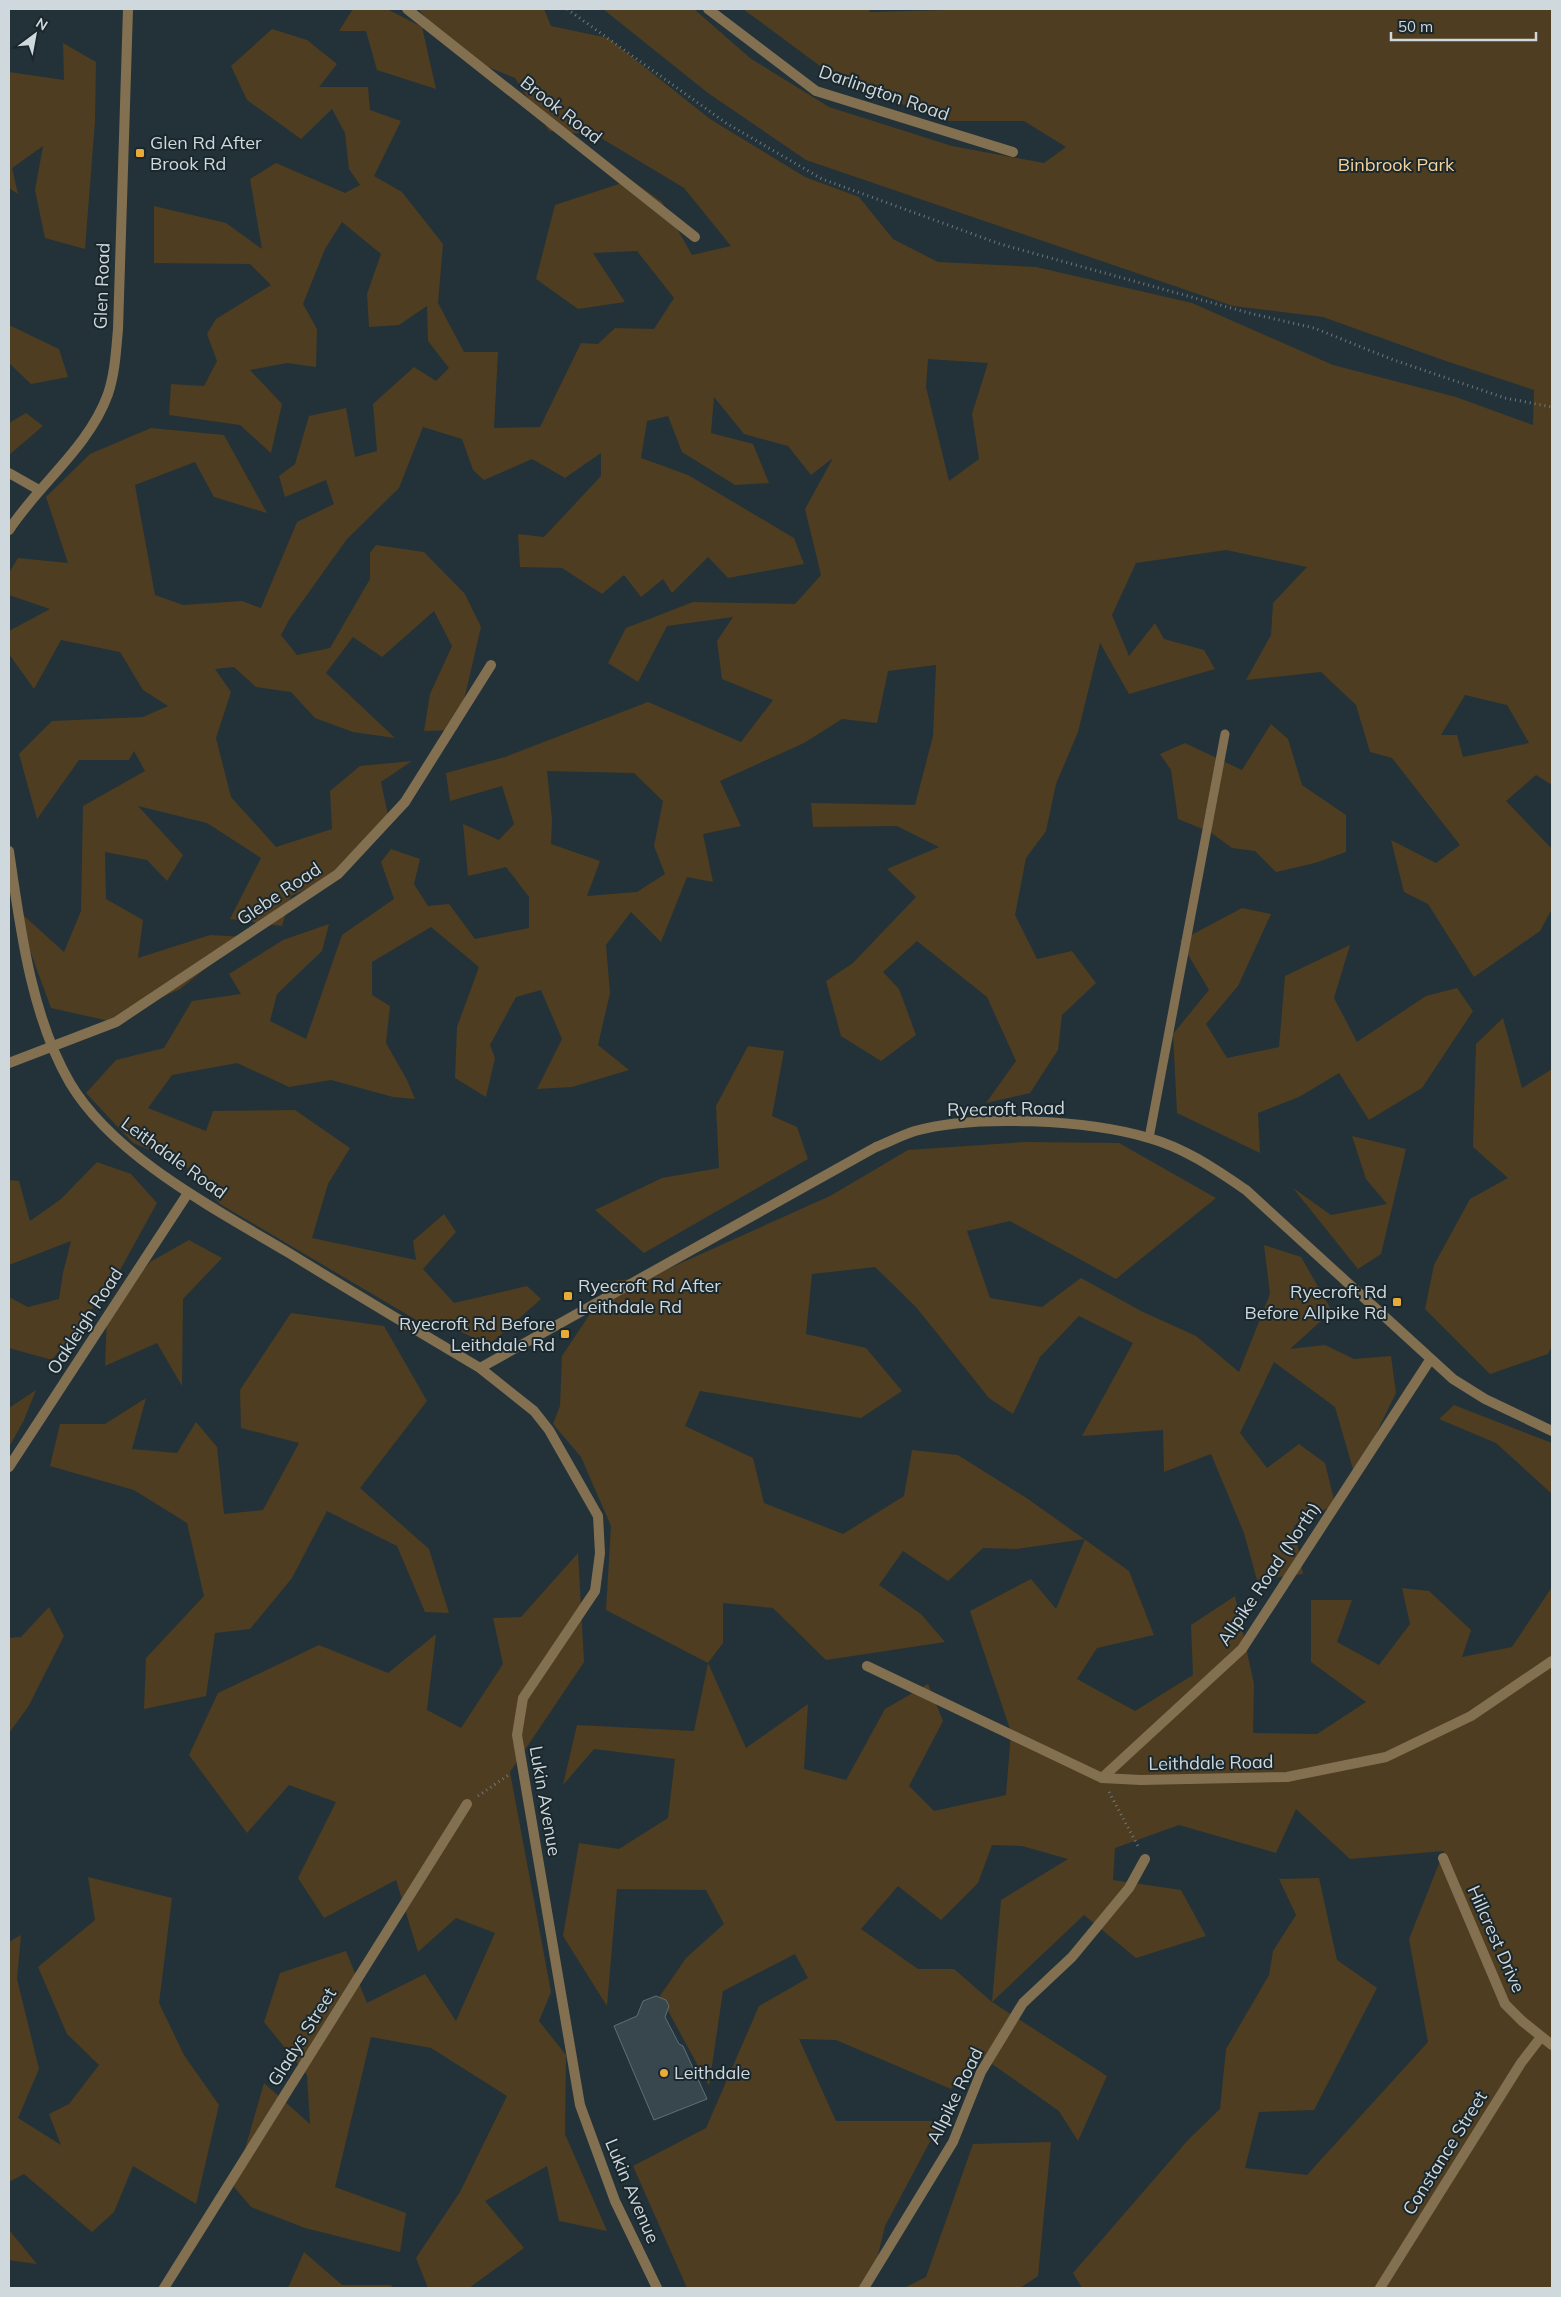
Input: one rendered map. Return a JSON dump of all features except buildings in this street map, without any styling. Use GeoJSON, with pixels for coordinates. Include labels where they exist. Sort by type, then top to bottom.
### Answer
{"type":"FeatureCollection","features":[{"type":"Feature","properties":{"kind":"street","name":"Glen Road"},"geometry":{"type":"LineString","coordinates":[[9,530],[90,427],[108,394],[114,372],[118,329],[128,9]]}},
{"type":"Feature","properties":{"kind":"street","name":"Brook Road"},"geometry":{"type":"LineString","coordinates":[[407,9],[695,237]]}},
{"type":"Feature","properties":{"kind":"street","name":"Darlington Road"},"geometry":{"type":"LineString","coordinates":[[708,9],[816,91],[1013,152]]}},
{"type":"Feature","properties":{"kind":"street"},"geometry":{"type":"LineString","coordinates":[[9,473],[39,490]]}},
{"type":"Feature","properties":{"kind":"street","name":"Glebe Road"},"geometry":{"type":"LineString","coordinates":[[9,1063],[116,1022],[338,874],[405,802],[491,665]]}},
{"type":"Feature","properties":{"kind":"street","name":"Leithdale Road"},"geometry":{"type":"LineString","coordinates":[[9,851],[22,935],[36,995],[53,1047],[69,1082],[84,1105],[103,1127],[188,1193],[480,1368]]}},
{"type":"Feature","properties":{"kind":"street","name":"Ryecroft Road"},"geometry":{"type":"LineString","coordinates":[[480,1368],[876,1147],[914,1131],[947,1125],[1027,1121],[1067,1123],[1149,1138],[1183,1151],[1214,1168],[1246,1190],[1453,1379],[1485,1399],[1552,1431]]}},
{"type":"Feature","properties":{"kind":"street","name":"Oakleigh Road"},"geometry":{"type":"LineString","coordinates":[[9,1467],[188,1193]]}},
{"type":"Feature","properties":{"kind":"street","name":"Allpike Road (North)"},"geometry":{"type":"LineString","coordinates":[[1102,1778],[1242,1649],[1430,1360]]}},
{"type":"Feature","properties":{"kind":"street","name":"Lukin Avenue"},"geometry":{"type":"LineString","coordinates":[[480,1368],[534,1411],[549,1430],[598,1516],[600,1554],[595,1591],[523,1698],[517,1735],[580,2106],[615,2201],[657,2288]]}},
{"type":"Feature","properties":{"kind":"street","name":"Leithdale Road"},"geometry":{"type":"LineString","coordinates":[[867,1666],[1102,1778],[1141,1780],[1288,1777],[1386,1757],[1471,1716],[1552,1661]]}},
{"type":"Feature","properties":{"kind":"street","name":"Gladys Street"},"geometry":{"type":"LineString","coordinates":[[164,2288],[467,1804]]}},
{"type":"Feature","properties":{"kind":"street","name":"Hillcrest Drive"},"geometry":{"type":"LineString","coordinates":[[1443,1858],[1505,2004],[1552,2045]]}},
{"type":"Feature","properties":{"kind":"street","name":"Allpike Road"},"geometry":{"type":"LineString","coordinates":[[864,2288],[953,2142],[981,2072],[1023,2003],[1072,1957],[1129,1888],[1145,1859]]}},
{"type":"Feature","properties":{"kind":"street","name":"Constance Street"},"geometry":{"type":"LineString","coordinates":[[1380,2288],[1521,2063],[1541,2037]]}},
{"type":"Feature","properties":{"kind":"lane"},"geometry":{"type":"LineString","coordinates":[[1149,1138],[1225,734]]}},
{"type":"Feature","properties":{"kind":"path"},"geometry":{"type":"LineString","coordinates":[[567,9],[726,123],[822,179],[1000,244],[1249,314],[1314,328],[1391,359],[1505,398],[1552,407]]}},
{"type":"Feature","properties":{"kind":"path"},"geometry":{"type":"LineString","coordinates":[[467,1804],[522,1766]]}},
{"type":"Feature","properties":{"kind":"path"},"geometry":{"type":"LineString","coordinates":[[1102,1778],[1145,1859]]}},
{"type":"Feature","properties":{"kind":"green space"},"geometry":{"type":"Polygon","coordinates":[[[353,9],[387,9],[422,27],[436,89],[377,70],[366,31],[339,31],[353,9]]]}},
{"type":"Feature","properties":{"kind":"green space","name":"Binbrook Park"},"geometry":{"type":"Polygon","coordinates":[[[418,9],[544,9],[551,26],[608,38],[710,119],[805,177],[859,197],[893,239],[938,262],[1036,267],[1192,303],[1333,365],[1456,397],[1533,425],[1534,390],[1323,317],[1233,306],[806,160],[708,93],[603,9],[694,9],[750,58],[829,107],[952,146],[1044,163],[1066,147],[1024,121],[949,121],[843,83],[743,9],[869,9],[870,12],[947,9],[1552,9],[1552,785],[1536,775],[1506,801],[1552,849],[1552,909],[1540,931],[1474,977],[1428,904],[1404,892],[1391,840],[1436,863],[1460,845],[1392,758],[1370,752],[1356,705],[1321,672],[1246,680],[1271,635],[1273,603],[1307,567],[1226,550],[1136,563],[1112,615],[1129,656],[1155,623],[1164,639],[1204,650],[1215,669],[1129,694],[1100,643],[1078,732],[1056,784],[1046,831],[1026,858],[1015,915],[1037,959],[1072,951],[1096,983],[1062,1015],[1058,1050],[1030,1093],[986,1103],[1016,1061],[987,997],[917,941],[883,972],[899,989],[916,1035],[881,1061],[841,1036],[826,981],[853,963],[916,897],[887,869],[939,847],[897,826],[813,827],[811,803],[915,805],[933,736],[936,665],[888,671],[877,723],[842,719],[804,743],[720,781],[741,826],[703,834],[713,882],[687,877],[661,942],[631,912],[606,945],[610,993],[598,1045],[629,1070],[572,1087],[537,1089],[562,1039],[541,990],[516,997],[490,1045],[495,1058],[486,1097],[455,1078],[457,1027],[479,967],[431,927],[372,962],[372,995],[390,1006],[386,1043],[407,1080],[415,1099],[393,1097],[331,1080],[289,1087],[237,1063],[172,1075],[148,1108],[206,1131],[213,1111],[295,1110],[350,1148],[328,1184],[312,1238],[416,1260],[413,1241],[444,1214],[456,1232],[423,1269],[454,1303],[527,1286],[541,1299],[489,1345],[442,1323],[418,1321],[220,1204],[184,1164],[133,1143],[86,1093],[116,1060],[164,1048],[192,1001],[241,994],[229,974],[283,940],[329,924],[322,951],[277,994],[270,1021],[306,1039],[342,935],[394,899],[381,862],[391,849],[420,859],[414,884],[428,906],[449,904],[475,939],[529,928],[529,897],[506,867],[468,876],[463,824],[499,840],[514,824],[502,786],[450,801],[446,773],[505,757],[648,702],[741,742],[773,700],[722,679],[717,641],[733,617],[667,626],[638,682],[608,663],[626,628],[693,602],[795,604],[821,575],[805,509],[833,458],[811,475],[788,446],[744,434],[714,397],[711,433],[753,444],[769,483],[735,485],[682,452],[668,416],[647,421],[641,458],[688,475],[794,538],[804,564],[728,578],[708,557],[672,593],[663,579],[641,597],[624,575],[602,594],[562,568],[520,567],[518,534],[544,537],[601,476],[601,453],[565,478],[532,459],[484,480],[473,470],[462,439],[423,427],[399,488],[347,539],[289,620],[281,635],[297,655],[330,648],[370,579],[370,553],[376,545],[424,552],[465,594],[481,627],[457,730],[424,731],[430,694],[452,646],[434,611],[382,657],[353,637],[326,673],[395,738],[353,732],[315,718],[291,692],[256,687],[234,667],[215,669],[231,692],[216,738],[231,797],[276,847],[332,829],[330,791],[360,766],[412,761],[381,782],[389,820],[342,873],[291,896],[282,926],[230,919],[261,858],[207,823],[138,806],[183,855],[167,881],[147,860],[105,852],[106,899],[143,920],[138,958],[210,935],[245,937],[180,989],[109,1021],[51,1008],[28,945],[23,915],[64,952],[81,911],[83,806],[145,771],[134,751],[129,760],[79,760],[37,819],[19,754],[52,721],[143,717],[168,706],[143,690],[120,652],[61,640],[34,689],[9,654],[9,631],[50,609],[9,595],[9,573],[18,558],[68,563],[46,497],[90,454],[151,428],[224,435],[267,513],[214,497],[195,462],[135,485],[155,595],[183,605],[242,601],[261,608],[297,522],[334,504],[326,480],[285,497],[279,476],[295,464],[309,416],[346,408],[355,457],[377,451],[373,404],[414,367],[436,381],[449,368],[428,341],[427,306],[399,325],[369,327],[367,294],[381,254],[342,222],[325,249],[303,304],[317,329],[316,367],[287,363],[250,370],[282,404],[271,453],[240,425],[169,415],[171,384],[204,386],[217,361],[207,334],[216,319],[271,285],[250,264],[154,263],[154,206],[226,223],[262,249],[250,179],[276,163],[345,193],[360,185],[349,169],[345,133],[332,109],[301,139],[247,100],[231,66],[272,29],[307,40],[337,64],[319,87],[368,87],[370,110],[401,121],[374,176],[402,192],[443,244],[438,303],[464,352],[498,352],[494,428],[540,427],[581,343],[598,344],[615,328],[654,329],[674,298],[637,251],[593,253],[625,302],[578,309],[536,279],[555,205],[631,180],[662,202],[692,255],[731,246],[684,188],[596,135],[549,131],[515,78],[459,55],[418,9]],[[928,359],[926,387],[949,481],[979,459],[972,414],[988,363],[928,359]],[[1465,695],[1441,735],[1457,735],[1463,757],[1529,743],[1507,705],[1465,695]],[[547,771],[552,820],[551,844],[600,861],[587,896],[637,892],[665,874],[654,846],[663,801],[634,773],[547,771]]]}},
{"type":"Feature","properties":{"kind":"green space"},"geometry":{"type":"Polygon","coordinates":[[[63,43],[96,62],[95,121],[85,249],[45,238],[35,190],[43,146],[12,168],[18,194],[9,188],[9,72],[64,80],[63,43]]]}},
{"type":"Feature","properties":{"kind":"green space"},"geometry":{"type":"Polygon","coordinates":[[[9,325],[59,349],[68,377],[31,384],[9,363],[9,325]]]}},
{"type":"Feature","properties":{"kind":"green space"},"geometry":{"type":"Polygon","coordinates":[[[26,413],[43,426],[9,455],[9,423],[26,413]]]}},
{"type":"Feature","properties":{"kind":"green space"},"geometry":{"type":"Polygon","coordinates":[[[1271,724],[1288,739],[1302,785],[1346,815],[1346,852],[1315,863],[1276,872],[1255,851],[1232,848],[1210,832],[1178,819],[1171,770],[1160,754],[1185,743],[1242,770],[1271,724]]]}},
{"type":"Feature","properties":{"kind":"green space"},"geometry":{"type":"Polygon","coordinates":[[[1242,908],[1271,914],[1238,986],[1206,1024],[1227,1058],[1279,1047],[1285,976],[1350,945],[1334,998],[1357,1042],[1426,996],[1457,988],[1473,1011],[1422,1088],[1369,1120],[1339,1073],[1299,1097],[1258,1113],[1260,1153],[1177,1113],[1173,1034],[1209,990],[1180,941],[1242,908]]]}},
{"type":"Feature","properties":{"kind":"green space"},"geometry":{"type":"Polygon","coordinates":[[[1503,1018],[1522,1088],[1552,1069],[1552,1346],[1548,1354],[1490,1374],[1425,1309],[1434,1265],[1470,1199],[1508,1178],[1473,1147],[1476,1044],[1503,1018]]]}},
{"type":"Feature","properties":{"kind":"green space"},"geometry":{"type":"Polygon","coordinates":[[[748,1046],[784,1051],[772,1116],[797,1127],[808,1159],[644,1253],[595,1210],[662,1178],[719,1168],[716,1106],[748,1046]]]}},
{"type":"Feature","properties":{"kind":"green space"},"geometry":{"type":"Polygon","coordinates":[[[1352,1136],[1406,1149],[1381,1254],[1358,1269],[1293,1188],[1331,1215],[1387,1204],[1366,1179],[1352,1136]]]}},
{"type":"Feature","properties":{"kind":"green space"},"geometry":{"type":"Polygon","coordinates":[[[1024,1142],[1119,1143],[1216,1198],[1116,1279],[1010,1221],[967,1231],[990,1298],[1042,1307],[1081,1278],[1141,1311],[1196,1336],[1239,1372],[1270,1294],[1264,1245],[1301,1257],[1332,1311],[1290,1349],[1325,1345],[1354,1359],[1391,1356],[1396,1393],[1355,1476],[1335,1407],[1274,1362],[1240,1433],[1267,1468],[1299,1444],[1325,1463],[1335,1504],[1294,1526],[1303,1574],[1257,1580],[1244,1533],[1211,1454],[1164,1472],[1163,1430],[1082,1436],[1133,1343],[1079,1316],[1040,1357],[1013,1414],[989,1398],[916,1307],[875,1267],[812,1274],[806,1334],[866,1348],[902,1391],[861,1418],[700,1391],[685,1426],[753,1458],[764,1503],[843,1534],[904,1496],[912,1450],[958,1455],[1028,1499],[1084,1539],[1017,1549],[983,1548],[948,1581],[903,1551],[879,1585],[921,1614],[945,1642],[826,1660],[773,1608],[723,1603],[723,1643],[708,1663],[606,1610],[611,1526],[581,1457],[553,1424],[560,1406],[562,1356],[612,1281],[650,1277],[830,1196],[908,1150],[1024,1142]]]}},
{"type":"Feature","properties":{"kind":"green space"},"geometry":{"type":"Polygon","coordinates":[[[97,1162],[131,1174],[157,1203],[114,1281],[52,1360],[9,1348],[9,1297],[28,1307],[59,1299],[71,1241],[9,1265],[9,1180],[19,1181],[30,1221],[61,1199],[97,1162]]]}},
{"type":"Feature","properties":{"kind":"green space"},"geometry":{"type":"Polygon","coordinates":[[[189,1240],[222,1258],[183,1299],[182,1386],[157,1343],[105,1366],[107,1315],[150,1262],[189,1240]]]}},
{"type":"Feature","properties":{"kind":"green space"},"geometry":{"type":"Polygon","coordinates":[[[291,1313],[384,1326],[427,1401],[360,1488],[429,1549],[449,1613],[425,1612],[397,1546],[327,1511],[292,1578],[250,1629],[215,1633],[206,1696],[144,1709],[146,1658],[204,1596],[187,1523],[134,1490],[50,1466],[60,1424],[105,1424],[146,1398],[132,1449],[177,1453],[196,1422],[217,1447],[224,1514],[263,1510],[299,1443],[241,1428],[240,1390],[291,1313]]]}},
{"type":"Feature","properties":{"kind":"green space"},"geometry":{"type":"Polygon","coordinates":[[[36,1390],[24,1420],[9,1447],[9,1408],[36,1390]]]}},
{"type":"Feature","properties":{"kind":"green space"},"geometry":{"type":"Polygon","coordinates":[[[1454,1405],[1552,1443],[1552,1494],[1496,1443],[1439,1419],[1454,1405]]]}},
{"type":"Feature","properties":{"kind":"green space"},"geometry":{"type":"Polygon","coordinates":[[[1085,1539],[1129,1571],[1154,1635],[1097,1648],[1077,1679],[1135,1711],[1193,1675],[1191,1625],[1235,1596],[1254,1684],[1253,1733],[1317,1734],[1366,1702],[1311,1662],[1311,1600],[1352,1600],[1337,1642],[1379,1665],[1410,1624],[1402,1588],[1429,1591],[1471,1630],[1462,1657],[1512,1647],[1552,1587],[1552,2288],[1082,2288],[1073,2273],[1188,2140],[1220,2109],[1226,2049],[1269,1975],[1273,1951],[1296,1915],[1279,1879],[1319,1878],[1337,1960],[1377,1988],[1314,2110],[1259,2112],[1245,2168],[1307,2175],[1428,2042],[1409,1939],[1444,1851],[1350,1859],[1296,1809],[1276,1853],[1179,1825],[1115,1848],[1113,1880],[1181,1890],[1206,1936],[1136,1958],[1084,1915],[992,2002],[1107,2076],[1078,2141],[1059,2111],[978,2054],[951,2089],[836,2040],[799,2039],[836,2121],[941,2121],[885,2226],[870,2288],[687,2288],[633,2166],[706,2128],[759,2006],[808,1978],[795,1954],[723,1991],[709,2086],[660,1996],[686,1958],[724,1924],[706,1890],[617,1889],[607,2006],[563,1936],[579,1843],[619,1849],[668,1818],[675,1759],[594,1749],[563,1785],[577,1725],[694,1731],[708,1663],[746,1748],[808,1704],[804,1769],[846,1780],[885,1709],[928,1684],[943,1721],[909,1786],[934,1811],[1006,1795],[1011,1732],[970,1611],[1031,1579],[1056,1609],[1085,1539]],[[992,1845],[978,1883],[941,1920],[898,1886],[861,1929],[918,1969],[954,1969],[992,2002],[1001,1900],[1068,1859],[1022,1846],[992,1845]]]}},
{"type":"Feature","properties":{"kind":"green space"},"geometry":{"type":"Polygon","coordinates":[[[578,1553],[584,1662],[510,1772],[551,1992],[539,2021],[566,2055],[565,2134],[607,2231],[559,2221],[547,2166],[485,2201],[524,2248],[469,2288],[428,2288],[416,2258],[460,2192],[507,2096],[431,2048],[371,2037],[335,2187],[406,2213],[400,2252],[305,2228],[251,2207],[234,2187],[264,2083],[310,2124],[307,2075],[264,2022],[280,1973],[346,1951],[367,2003],[425,1974],[456,2021],[495,1933],[456,1918],[418,1952],[396,1880],[324,1918],[298,1878],[336,1802],[289,1785],[247,1833],[189,1755],[218,1693],[319,1645],[388,1673],[436,1634],[427,1710],[461,1728],[503,1664],[493,1618],[521,1617],[578,1553]]]}},
{"type":"Feature","properties":{"kind":"green space"},"geometry":{"type":"Polygon","coordinates":[[[49,1607],[64,1636],[28,1707],[9,1733],[9,1638],[21,1637],[49,1607]]]}},
{"type":"Feature","properties":{"kind":"green space"},"geometry":{"type":"Polygon","coordinates":[[[88,1877],[172,1898],[159,2003],[184,2055],[219,2105],[196,2204],[133,2166],[114,2212],[92,2232],[24,2174],[9,2182],[9,1942],[21,1935],[17,1979],[39,2069],[18,2118],[61,2145],[49,2114],[69,2104],[99,2065],[67,2034],[38,1967],[95,1920],[88,1877]]]}},
{"type":"Feature","properties":{"kind":"green space"},"geometry":{"type":"Polygon","coordinates":[[[1051,2142],[1038,2276],[1020,2288],[904,2288],[926,2277],[973,2144],[1051,2142]]]}},
{"type":"Feature","properties":{"kind":"green space"},"geometry":{"type":"Polygon","coordinates":[[[9,2230],[37,2264],[9,2260],[9,2230]]]}},
{"type":"Feature","properties":{"kind":"green space"},"geometry":{"type":"Polygon","coordinates":[[[304,2252],[342,2285],[391,2285],[393,2288],[288,2288],[304,2252]]]}},
{"type":"Feature","properties":{"kind":"place","name":"Glen Rd After Brook Rd"},"geometry":{"type":"Point","coordinates":[140,153]}},
{"type":"Feature","properties":{"kind":"place","name":"Ryecroft Rd After Leithdale Rd"},"geometry":{"type":"Point","coordinates":[568,1296]}},
{"type":"Feature","properties":{"kind":"place","name":"Ryecroft Rd Before Allpike Rd"},"geometry":{"type":"Point","coordinates":[1397,1302]}},
{"type":"Feature","properties":{"kind":"place","name":"Ryecroft Rd Before Leithdale Rd"},"geometry":{"type":"Point","coordinates":[565,1334]}},
{"type":"Feature","properties":{"kind":"place","name":"Leithdale"},"geometry":{"type":"Point","coordinates":[664,2073]}}]}
